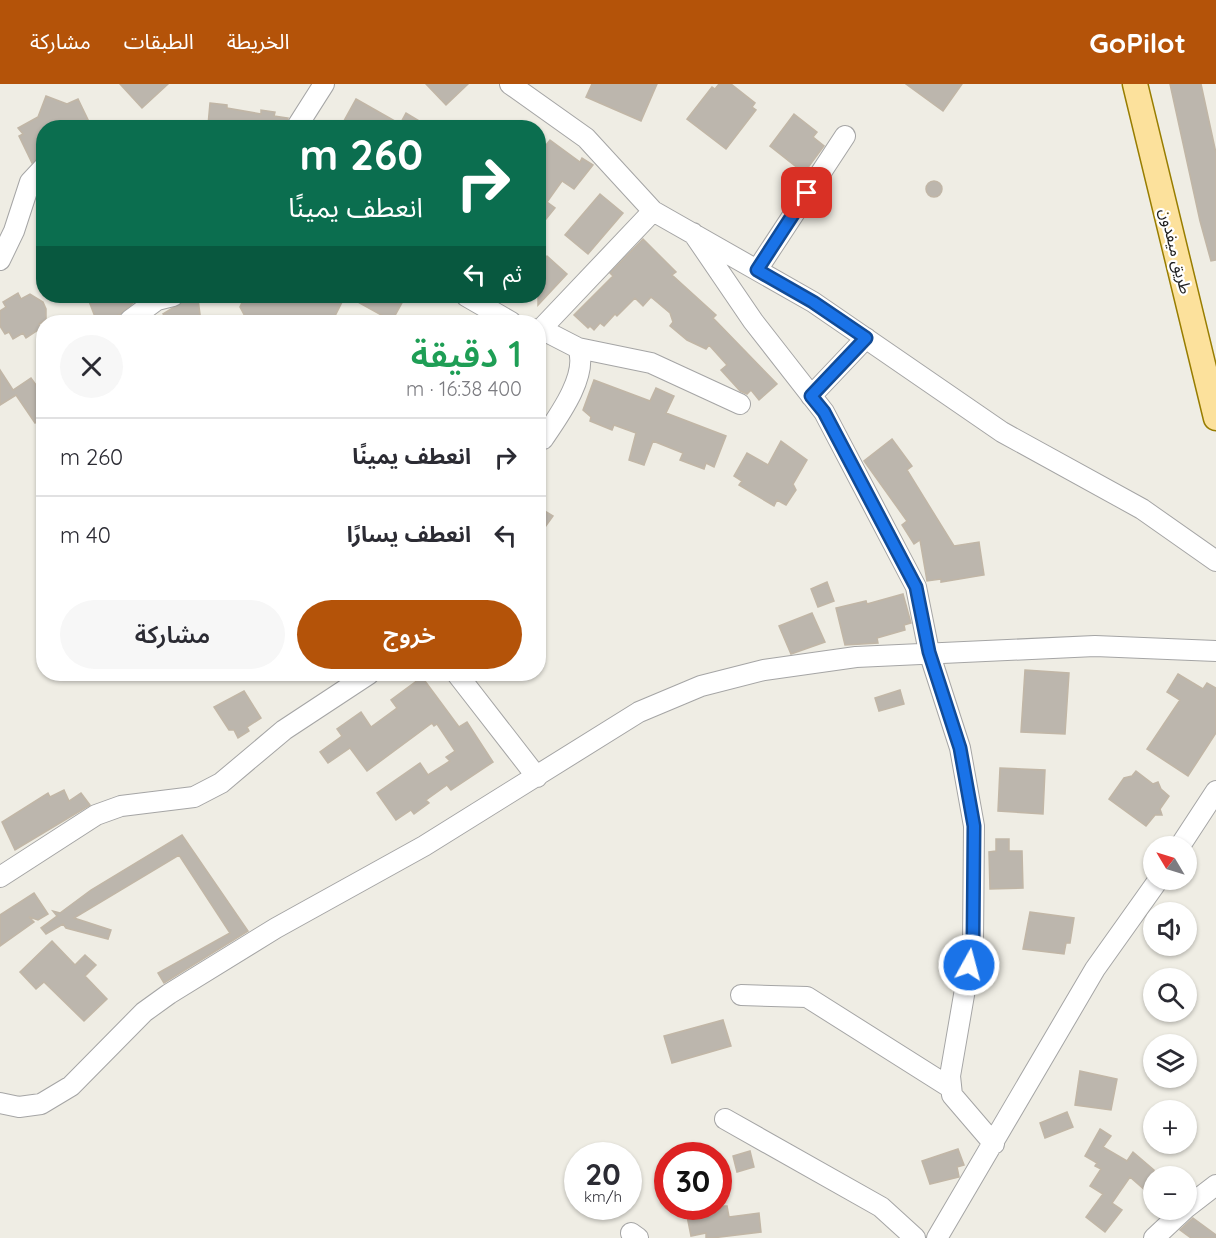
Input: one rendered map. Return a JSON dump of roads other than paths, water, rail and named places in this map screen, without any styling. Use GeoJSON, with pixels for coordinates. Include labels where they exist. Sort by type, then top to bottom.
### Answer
{"type":"FeatureCollection","features":[{"type":"Feature","properties":{"kind":"main road","name":"طريق ميفدون"},"geometry":{"type":"LineString","coordinates":[[1136,84],[1216,418]]}},
{"type":"Feature","properties":{"kind":"street"},"geometry":{"type":"LineString","coordinates":[[301,120],[324,84]]}},
{"type":"Feature","properties":{"kind":"street"},"geometry":{"type":"LineString","coordinates":[[510,84],[586,138],[653,211],[813,302],[1002,432],[1142,509],[1208,551],[1216,561]]}},
{"type":"Feature","properties":{"kind":"street"},"geometry":{"type":"LineString","coordinates":[[757,270],[845,136]]}},
{"type":"Feature","properties":{"kind":"street"},"geometry":{"type":"LineString","coordinates":[[0,260],[14,231],[30,182],[36,175]]}},
{"type":"Feature","properties":{"kind":"street"},"geometry":{"type":"LineString","coordinates":[[546,323],[653,211]]}},
{"type":"Feature","properties":{"kind":"street"},"geometry":{"type":"LineString","coordinates":[[693,233],[753,321],[824,412],[916,587],[929,652],[960,748],[974,826],[973,943],[950,1076],[951,1088],[952,1095],[961,1109],[994,1144]]}},
{"type":"Feature","properties":{"kind":"street"},"geometry":{"type":"LineString","coordinates":[[137,315],[153,303]]}},
{"type":"Feature","properties":{"kind":"street"},"geometry":{"type":"LineString","coordinates":[[478,303],[499,315]]}},
{"type":"Feature","properties":{"kind":"street"},"geometry":{"type":"LineString","coordinates":[[546,332],[578,348],[651,363],[740,404]]}},
{"type":"Feature","properties":{"kind":"street"},"geometry":{"type":"LineString","coordinates":[[811,396],[866,338]]}},
{"type":"Feature","properties":{"kind":"street"},"geometry":{"type":"LineString","coordinates":[[546,434],[568,400],[579,372],[581,356],[578,348]]}},
{"type":"Feature","properties":{"kind":"street"},"geometry":{"type":"LineString","coordinates":[[0,1103],[19,1107],[41,1104],[70,1086],[144,1011],[169,994],[276,928],[424,846],[639,712],[701,686],[764,670],[856,657],[929,652],[1026,651],[1095,646],[1216,651]]}},
{"type":"Feature","properties":{"kind":"street"},"geometry":{"type":"LineString","coordinates":[[0,877],[96,815],[121,806],[194,797],[221,783],[284,730],[358,681]]}},
{"type":"Feature","properties":{"kind":"street"},"geometry":{"type":"LineString","coordinates":[[462,681],[537,777]]}},
{"type":"Feature","properties":{"kind":"street"},"geometry":{"type":"LineString","coordinates":[[1187,836],[1216,791]]}},
{"type":"Feature","properties":{"kind":"street"},"geometry":{"type":"LineString","coordinates":[[937,1238],[1095,969],[1151,890]]}},
{"type":"Feature","properties":{"kind":"street"},"geometry":{"type":"LineString","coordinates":[[741,995],[807,997],[951,1088]]}},
{"type":"Feature","properties":{"kind":"street"},"geometry":{"type":"LineString","coordinates":[[725,1119],[881,1207],[915,1238]]}},
{"type":"Feature","properties":{"kind":"street"},"geometry":{"type":"LineString","coordinates":[[1197,1200],[1216,1185]]}},
{"type":"Feature","properties":{"kind":"street"},"geometry":{"type":"LineString","coordinates":[[1154,1238],[1173,1220]]}}]}
